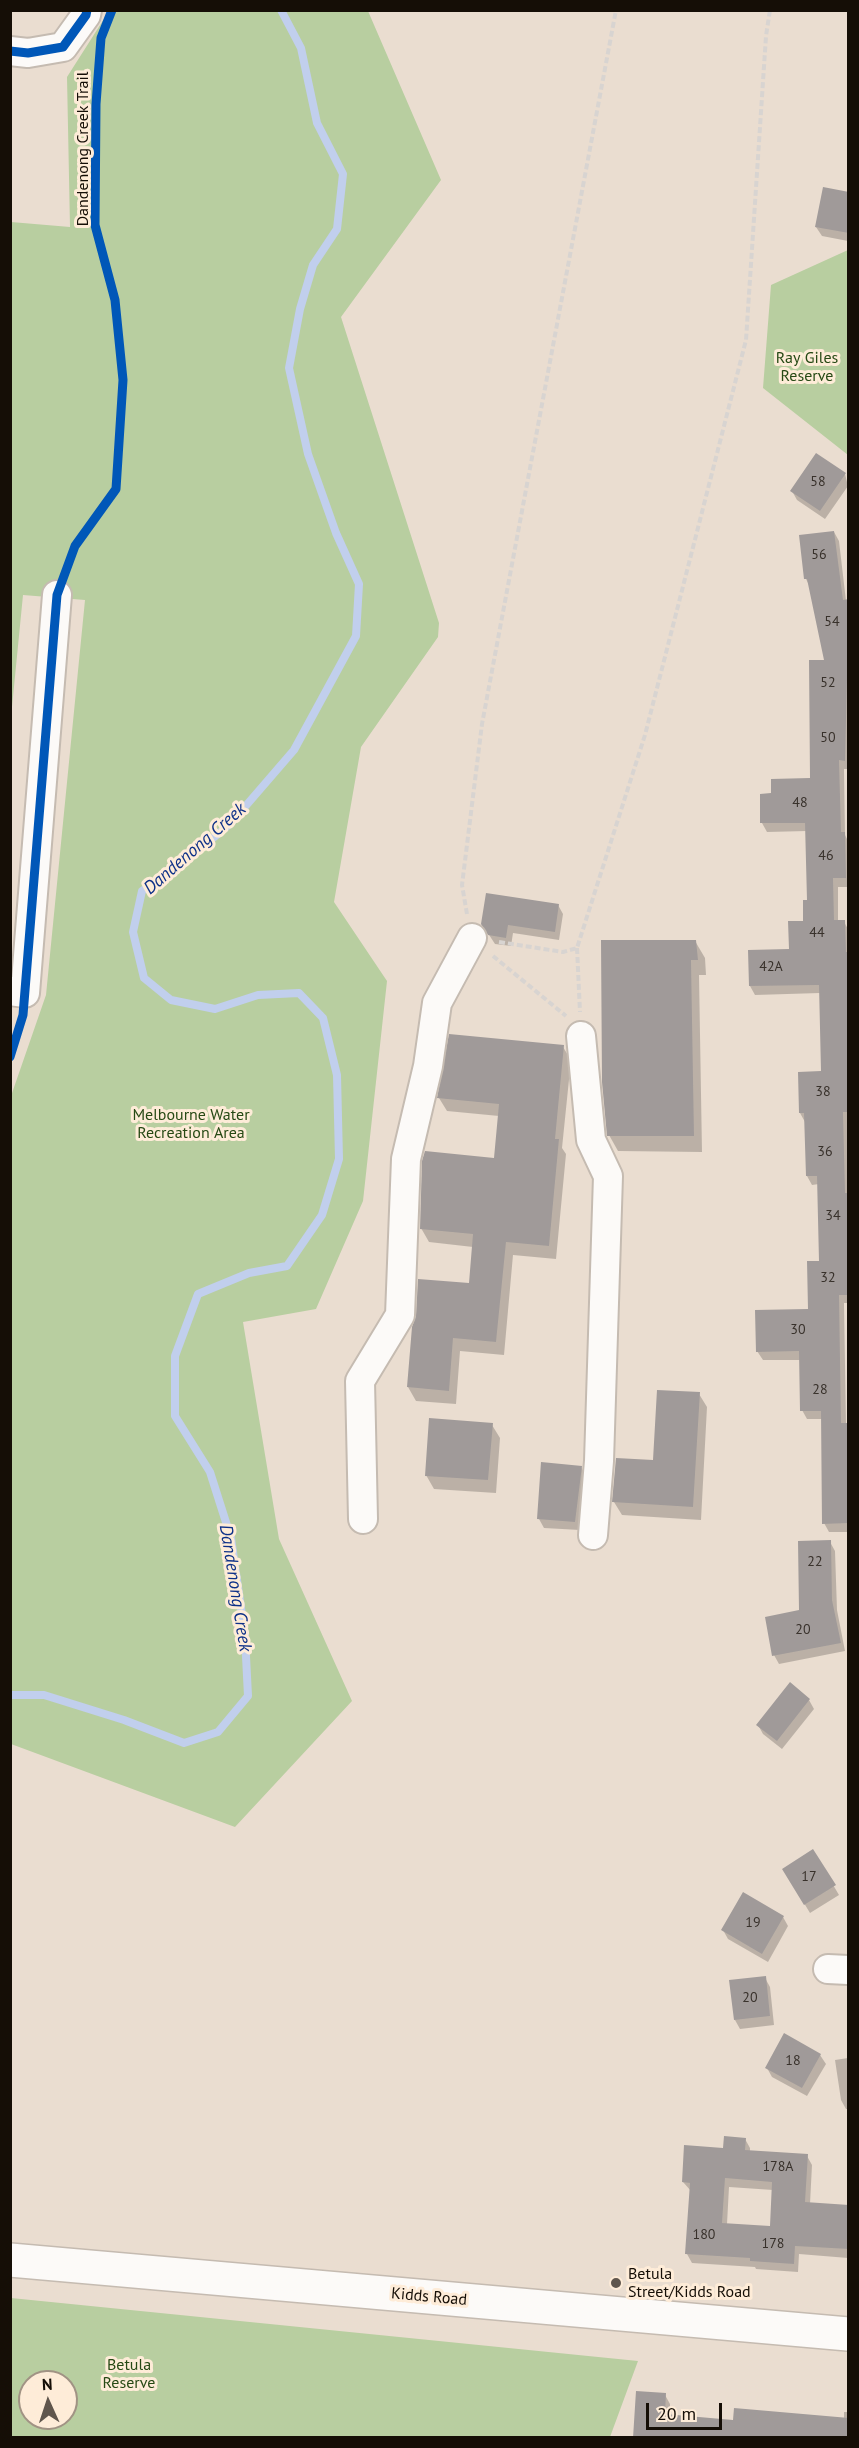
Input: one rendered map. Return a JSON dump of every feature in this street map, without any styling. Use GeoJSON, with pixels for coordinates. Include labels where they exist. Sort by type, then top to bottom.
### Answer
{"type":"FeatureCollection","features":[{"type":"Feature","properties":{"kind":"main road","name":"Kidds Road"},"geometry":{"type":"LineString","coordinates":[[10,2260],[849,2334]]}},
{"type":"Feature","properties":{"kind":"street"},"geometry":{"type":"LineString","coordinates":[[10,51],[28,53],[63,47],[86,15],[87,10]]}},
{"type":"Feature","properties":{"kind":"street"},"geometry":{"type":"LineString","coordinates":[[10,991],[25,993],[57,595]]}},
{"type":"Feature","properties":{"kind":"street"},"geometry":{"type":"LineString","coordinates":[[363,1519],[360,1381],[399,1315],[406,1158],[428,1066],[437,1003],[472,938]]}},
{"type":"Feature","properties":{"kind":"street"},"geometry":{"type":"LineString","coordinates":[[581,1036],[591,1140],[608,1176],[599,1461],[593,1535]]}},
{"type":"Feature","properties":{"kind":"path"},"geometry":{"type":"LineString","coordinates":[[581,1036],[562,1011],[472,938],[462,885],[482,724],[616,10]]}},
{"type":"Feature","properties":{"kind":"path"},"geometry":{"type":"LineString","coordinates":[[581,1036],[577,948],[645,735],[746,340],[766,36],[770,10]]}},
{"type":"Feature","properties":{"kind":"path"},"geometry":{"type":"LineString","coordinates":[[472,938],[563,952],[577,948]]}},
{"type":"Feature","properties":{"kind":"green space","name":"Melbourne Water Recreation Area"},"geometry":{"type":"Polygon","coordinates":[[[109,11],[368,11],[441,180],[341,317],[439,623],[438,637],[361,747],[334,902],[387,981],[363,1201],[316,1309],[243,1322],[279,1539],[352,1701],[235,1827],[11,1744],[11,1096],[46,995],[85,600],[23,595],[11,717],[11,222],[70,227],[67,77],[109,11]]]}},
{"type":"Feature","properties":{"kind":"green space","name":"Ray Giles Reserve"},"geometry":{"type":"Polygon","coordinates":[[[848,250],[848,455],[763,388],[771,285],[848,250]]]}},
{"type":"Feature","properties":{"kind":"green space","name":"Betula Reserve"},"geometry":{"type":"Polygon","coordinates":[[[11,2298],[638,2361],[610,2437],[11,2437],[11,2298]]]}},
{"type":"Feature","properties":{"kind":"building"},"geometry":{"type":"Polygon","coordinates":[[[823,187],[849,192],[849,233],[815,227],[823,187]]]}},
{"type":"Feature","properties":{"kind":"building"},"geometry":{"type":"Polygon","coordinates":[[[816,453],[846,473],[820,511],[790,491],[816,453]]]}},
{"type":"Feature","properties":{"kind":"building"},"geometry":{"type":"Polygon","coordinates":[[[834,531],[843,600],[849,599],[845,761],[839,760],[841,832],[845,832],[846,878],[833,878],[834,920],[845,920],[846,952],[849,952],[849,1112],[843,1112],[845,1193],[849,1193],[849,1295],[839,1295],[841,1423],[849,1423],[849,1523],[822,1524],[821,1411],[800,1411],[799,1351],[756,1352],[755,1310],[808,1309],[807,1261],[819,1261],[817,1176],[806,1176],[804,1113],[799,1113],[798,1072],[821,1071],[819,985],[749,986],[748,950],[789,949],[788,921],[803,921],[803,900],[807,900],[805,823],[760,823],[760,794],[771,793],[771,779],[810,778],[809,660],[824,660],[807,579],[804,579],[799,535],[834,531]]]}},
{"type":"Feature","properties":{"kind":"building"},"geometry":{"type":"Polygon","coordinates":[[[486,893],[559,904],[555,932],[508,925],[506,938],[488,935],[481,924],[486,893]]]}},
{"type":"Feature","properties":{"kind":"building"},"geometry":{"type":"Polygon","coordinates":[[[601,940],[696,940],[698,960],[691,960],[694,1136],[607,1136],[602,1082],[601,940]]]}},
{"type":"Feature","properties":{"kind":"building"},"geometry":{"type":"Polygon","coordinates":[[[449,1034],[564,1045],[555,1139],[559,1139],[549,1246],[506,1242],[496,1342],[453,1338],[449,1391],[407,1387],[418,1279],[469,1283],[473,1234],[420,1229],[422,1161],[425,1151],[494,1158],[499,1104],[437,1098],[449,1034]]]}},
{"type":"Feature","properties":{"kind":"building"},"geometry":{"type":"Polygon","coordinates":[[[657,1390],[700,1392],[693,1507],[612,1502],[616,1458],[653,1460],[657,1390]]]}},
{"type":"Feature","properties":{"kind":"building"},"geometry":{"type":"Polygon","coordinates":[[[429,1418],[493,1423],[488,1480],[425,1476],[429,1418]]]}},
{"type":"Feature","properties":{"kind":"building"},"geometry":{"type":"Polygon","coordinates":[[[541,1462],[582,1466],[575,1522],[537,1519],[541,1462]]]}},
{"type":"Feature","properties":{"kind":"building"},"geometry":{"type":"Polygon","coordinates":[[[831,1540],[832,1600],[841,1643],[772,1656],[765,1617],[799,1610],[798,1541],[831,1540]]]}},
{"type":"Feature","properties":{"kind":"building"},"geometry":{"type":"Polygon","coordinates":[[[790,1682],[810,1699],[777,1741],[756,1725],[790,1682]]]}},
{"type":"Feature","properties":{"kind":"building"},"geometry":{"type":"Polygon","coordinates":[[[813,1849],[836,1885],[804,1905],[782,1869],[813,1849]]]}},
{"type":"Feature","properties":{"kind":"building"},"geometry":{"type":"Polygon","coordinates":[[[743,1892],[784,1916],[762,1954],[721,1930],[743,1892]]]}},
{"type":"Feature","properties":{"kind":"building"},"geometry":{"type":"Polygon","coordinates":[[[766,1976],[770,2016],[734,2020],[729,1980],[766,1976]]]}},
{"type":"Feature","properties":{"kind":"building"},"geometry":{"type":"Polygon","coordinates":[[[784,2033],[821,2054],[802,2088],[765,2068],[784,2033]]]}},
{"type":"Feature","properties":{"kind":"building"},"geometry":{"type":"Polygon","coordinates":[[[724,2136],[746,2138],[745,2150],[808,2154],[805,2202],[849,2205],[849,2249],[795,2246],[794,2264],[750,2261],[750,2258],[685,2254],[690,2183],[682,2182],[684,2145],[723,2148],[724,2136]],[[725,2178],[722,2223],[770,2226],[772,2182],[725,2178]]]}},
{"type":"Feature","properties":{"kind":"building"},"geometry":{"type":"Polygon","coordinates":[[[636,2391],[666,2393],[665,2414],[733,2420],[734,2408],[849,2418],[849,2438],[633,2438],[636,2391]]]}},
{"type":"Feature","properties":{"kind":"waterway","name":"Dandenong Creek"},"geometry":{"type":"LineString","coordinates":[[10,1695],[44,1695],[124,1720],[184,1743],[218,1732],[248,1696],[245,1636],[231,1538],[210,1472],[175,1416],[175,1356],[198,1294],[249,1273],[287,1266],[322,1215],[339,1159],[337,1075],[323,1018],[299,993],[258,995],[215,1009],[171,1000],[144,978],[133,932],[142,891],[187,860],[231,823],[294,750],[356,636],[359,584],[336,533],[308,454],[289,368],[300,309],[313,265],[337,229],[343,174],[317,123],[301,48],[281,10]]}},
{"type":"Feature","properties":{"kind":"cycle path"},"geometry":{"type":"LineString","coordinates":[[10,51],[28,53],[63,47],[86,15],[87,10]]}},
{"type":"Feature","properties":{"kind":"cycle path","name":"Dandenong Creek Trail"},"geometry":{"type":"LineString","coordinates":[[10,1057],[23,1015],[57,595],[75,546],[116,489],[123,380],[115,300],[95,225],[96,104],[101,38],[112,10]]}},
{"type":"Feature","properties":{"kind":"place","name":"Betula Street/Kidds Road"},"geometry":{"type":"Point","coordinates":[616,2283]}}]}
